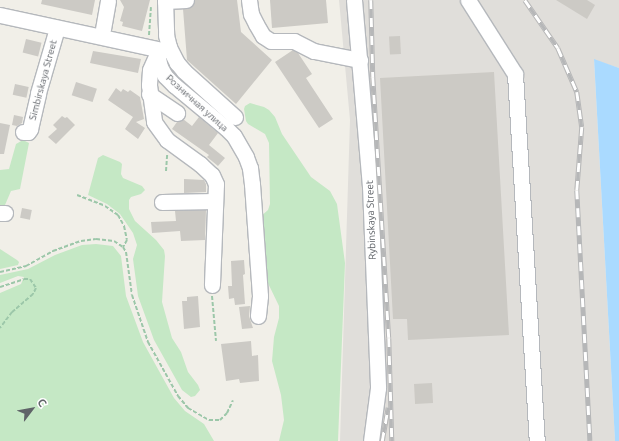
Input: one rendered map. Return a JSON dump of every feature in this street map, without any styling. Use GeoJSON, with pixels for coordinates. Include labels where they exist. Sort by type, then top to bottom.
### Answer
{"type":"FeatureCollection","features":[{"type":"Feature","properties":{"kind":"lane"},"geometry":{"type":"LineString","coordinates":[[103,29],[108,0]]}},
{"type":"Feature","properties":{"kind":"lane"},"geometry":{"type":"LineString","coordinates":[[186,0],[161,0],[166,35],[163,50],[150,70],[149,94],[154,122],[167,140],[200,164],[212,175],[216,184],[214,201],[212,285]]}},
{"type":"Feature","properties":{"kind":"lane"},"geometry":{"type":"LineString","coordinates":[[250,0],[251,14],[262,36],[271,41],[294,40],[314,51],[360,60]]}},
{"type":"Feature","properties":{"kind":"lane","name":"Rybinskaya Street"},"geometry":{"type":"LineString","coordinates":[[354,0],[370,186],[378,388],[372,441]]}},
{"type":"Feature","properties":{"kind":"lane"},"geometry":{"type":"LineString","coordinates":[[468,0],[515,74],[537,441]]}},
{"type":"Feature","properties":{"kind":"lane"},"geometry":{"type":"LineString","coordinates":[[0,15],[163,50],[235,117]]}},
{"type":"Feature","properties":{"kind":"lane","name":"Simbirskaya Street"},"geometry":{"type":"LineString","coordinates":[[26,132],[57,28]]}},
{"type":"Feature","properties":{"kind":"lane","name":"Розничная улица"},"geometry":{"type":"LineString","coordinates":[[163,50],[160,67],[165,76],[234,136],[246,157],[250,168],[260,296],[258,316]]}},
{"type":"Feature","properties":{"kind":"lane"},"geometry":{"type":"LineString","coordinates":[[149,94],[177,113]]}},
{"type":"Feature","properties":{"kind":"lane"},"geometry":{"type":"LineString","coordinates":[[162,202],[214,201]]}},
{"type":"Feature","properties":{"kind":"path"},"geometry":{"type":"LineString","coordinates":[[149,35],[161,0]]}},
{"type":"Feature","properties":{"kind":"path"},"geometry":{"type":"LineString","coordinates":[[166,171],[167,160]]}},
{"type":"Feature","properties":{"kind":"path"},"geometry":{"type":"LineString","coordinates":[[77,194],[105,206],[118,215],[124,226],[127,240],[123,247]]}},
{"type":"Feature","properties":{"kind":"path"},"geometry":{"type":"LineString","coordinates":[[0,272],[26,266],[53,251],[81,241],[106,240],[114,242],[123,247],[127,258],[132,295],[148,342],[178,396],[188,408],[209,420],[220,420],[227,413],[233,400]]}},
{"type":"Feature","properties":{"kind":"path"},"geometry":{"type":"LineString","coordinates":[[0,287],[24,279],[30,279],[36,288],[33,294],[12,312],[0,326]]}},
{"type":"Feature","properties":{"kind":"path"},"geometry":{"type":"LineString","coordinates":[[212,285],[216,341]]}},
{"type":"Feature","properties":{"kind":"shaded area"},"geometry":{"type":"Polygon","coordinates":[[[339,0],[619,0],[619,68],[594,60],[615,441],[340,441],[350,120],[339,0]]]}},
{"type":"Feature","properties":{"kind":"green space"},"geometry":{"type":"Polygon","coordinates":[[[250,103],[269,110],[275,117],[282,134],[311,177],[330,191],[337,204],[345,263],[338,441],[279,441],[284,420],[281,395],[272,361],[274,337],[279,318],[279,306],[265,277],[259,218],[268,210],[270,204],[269,143],[265,134],[248,124],[246,121],[244,109],[245,106],[250,103]]]}},
{"type":"Feature","properties":{"kind":"green space"},"geometry":{"type":"Polygon","coordinates":[[[23,140],[29,143],[20,189],[11,191],[5,205],[0,207],[0,170],[9,169],[16,144],[23,140]]]}},
{"type":"Feature","properties":{"kind":"green space"},"geometry":{"type":"Polygon","coordinates":[[[103,155],[120,162],[122,164],[121,174],[123,178],[142,186],[145,190],[141,194],[131,197],[129,200],[129,209],[135,221],[156,240],[164,250],[165,256],[162,302],[172,338],[181,352],[188,372],[200,390],[195,396],[191,397],[182,390],[154,340],[138,296],[133,259],[137,245],[133,233],[120,214],[107,204],[88,195],[98,158],[103,155]]]}},
{"type":"Feature","properties":{"kind":"green space"},"geometry":{"type":"Polygon","coordinates":[[[96,244],[113,246],[121,256],[126,296],[143,342],[174,398],[185,411],[204,424],[214,441],[0,441],[0,293],[21,284],[24,277],[18,276],[0,283],[0,275],[28,269],[55,255],[82,245],[96,244]]]}},
{"type":"Feature","properties":{"kind":"green space"},"geometry":{"type":"Polygon","coordinates":[[[0,249],[17,260],[19,262],[18,265],[0,269],[0,249]]]}},
{"type":"Feature","properties":{"kind":"water"},"geometry":{"type":"Polygon","coordinates":[[[594,59],[619,68],[619,441],[615,441],[594,59]]]}},
{"type":"Feature","properties":{"kind":"building"},"geometry":{"type":"Polygon","coordinates":[[[42,0],[95,0],[92,15],[41,4],[42,0]]]}},
{"type":"Feature","properties":{"kind":"building"},"geometry":{"type":"Polygon","coordinates":[[[120,0],[150,0],[142,31],[122,26],[123,22],[120,21],[124,7],[120,0]]]}},
{"type":"Feature","properties":{"kind":"building"},"geometry":{"type":"Polygon","coordinates":[[[195,0],[237,0],[241,32],[272,60],[236,104],[187,60],[183,9],[191,7],[195,0]]]}},
{"type":"Feature","properties":{"kind":"building"},"geometry":{"type":"Polygon","coordinates":[[[270,0],[326,0],[328,23],[272,28],[270,0]]]}},
{"type":"Feature","properties":{"kind":"building"},"geometry":{"type":"Polygon","coordinates":[[[556,0],[587,0],[595,5],[587,19],[556,0]]]}},
{"type":"Feature","properties":{"kind":"building"},"geometry":{"type":"Polygon","coordinates":[[[400,36],[401,54],[390,55],[389,37],[400,36]]]}},
{"type":"Feature","properties":{"kind":"building"},"geometry":{"type":"Polygon","coordinates":[[[26,39],[42,43],[38,56],[23,53],[26,39]]]}},
{"type":"Feature","properties":{"kind":"building"},"geometry":{"type":"Polygon","coordinates":[[[293,50],[298,53],[312,74],[306,78],[333,119],[319,128],[275,62],[293,50]]]}},
{"type":"Feature","properties":{"kind":"building"},"geometry":{"type":"Polygon","coordinates":[[[93,51],[141,59],[138,73],[90,63],[93,51]]]}},
{"type":"Feature","properties":{"kind":"building"},"geometry":{"type":"Polygon","coordinates":[[[494,72],[509,335],[408,340],[407,319],[393,319],[380,78],[494,72]]]}},
{"type":"Feature","properties":{"kind":"building"},"geometry":{"type":"Polygon","coordinates":[[[76,82],[97,89],[93,102],[72,95],[76,82]]]}},
{"type":"Feature","properties":{"kind":"building"},"geometry":{"type":"Polygon","coordinates":[[[15,84],[29,87],[26,98],[13,95],[15,84]]]}},
{"type":"Feature","properties":{"kind":"building"},"geometry":{"type":"Polygon","coordinates":[[[116,88],[121,92],[123,89],[128,92],[130,90],[140,97],[144,119],[136,122],[145,128],[138,139],[125,129],[133,117],[108,100],[116,88]]]}},
{"type":"Feature","properties":{"kind":"building"},"geometry":{"type":"Polygon","coordinates":[[[14,115],[23,117],[22,123],[17,126],[12,125],[14,115]]]}},
{"type":"Feature","properties":{"kind":"building"},"geometry":{"type":"Polygon","coordinates":[[[62,116],[65,118],[67,117],[75,125],[56,144],[48,137],[57,129],[53,125],[62,116]]]}},
{"type":"Feature","properties":{"kind":"building"},"geometry":{"type":"Polygon","coordinates":[[[199,117],[218,133],[209,145],[225,158],[218,166],[207,157],[209,155],[172,129],[177,122],[183,119],[192,126],[199,117]]]}},
{"type":"Feature","properties":{"kind":"building"},"geometry":{"type":"Polygon","coordinates":[[[0,123],[10,125],[4,154],[0,154],[0,123]]]}},
{"type":"Feature","properties":{"kind":"building"},"geometry":{"type":"Polygon","coordinates":[[[184,179],[204,180],[206,184],[206,192],[184,193],[184,179]]]}},
{"type":"Feature","properties":{"kind":"building"},"geometry":{"type":"Polygon","coordinates":[[[22,208],[32,210],[30,220],[20,218],[22,208]]]}},
{"type":"Feature","properties":{"kind":"building"},"geometry":{"type":"Polygon","coordinates":[[[206,210],[205,240],[181,241],[180,231],[152,233],[151,222],[176,221],[175,211],[206,210]]]}},
{"type":"Feature","properties":{"kind":"building"},"geometry":{"type":"Polygon","coordinates":[[[244,260],[245,274],[243,275],[245,304],[235,305],[234,298],[229,299],[228,286],[232,286],[231,261],[244,260]]]}},
{"type":"Feature","properties":{"kind":"building"},"geometry":{"type":"Polygon","coordinates":[[[198,296],[200,327],[184,329],[182,301],[187,301],[187,297],[198,296]]]}},
{"type":"Feature","properties":{"kind":"building"},"geometry":{"type":"Polygon","coordinates":[[[250,306],[249,316],[253,328],[242,329],[239,307],[250,306]]]}},
{"type":"Feature","properties":{"kind":"building"},"geometry":{"type":"Polygon","coordinates":[[[251,341],[252,356],[258,355],[259,381],[240,383],[239,379],[226,381],[221,344],[251,341]]]}},
{"type":"Feature","properties":{"kind":"building"},"geometry":{"type":"Polygon","coordinates":[[[432,383],[433,403],[415,404],[414,384],[432,383]]]}},
{"type":"Feature","properties":{"kind":"railway"},"geometry":{"type":"LineString","coordinates":[[371,0],[373,77],[389,338],[392,441]]}},
{"type":"Feature","properties":{"kind":"railway"},"geometry":{"type":"LineString","coordinates":[[525,0],[558,48],[577,92],[582,127],[577,190],[590,441]]}},
{"type":"Feature","properties":{"kind":"railway"},"geometry":{"type":"LineString","coordinates":[[382,441],[388,408]]}}]}
